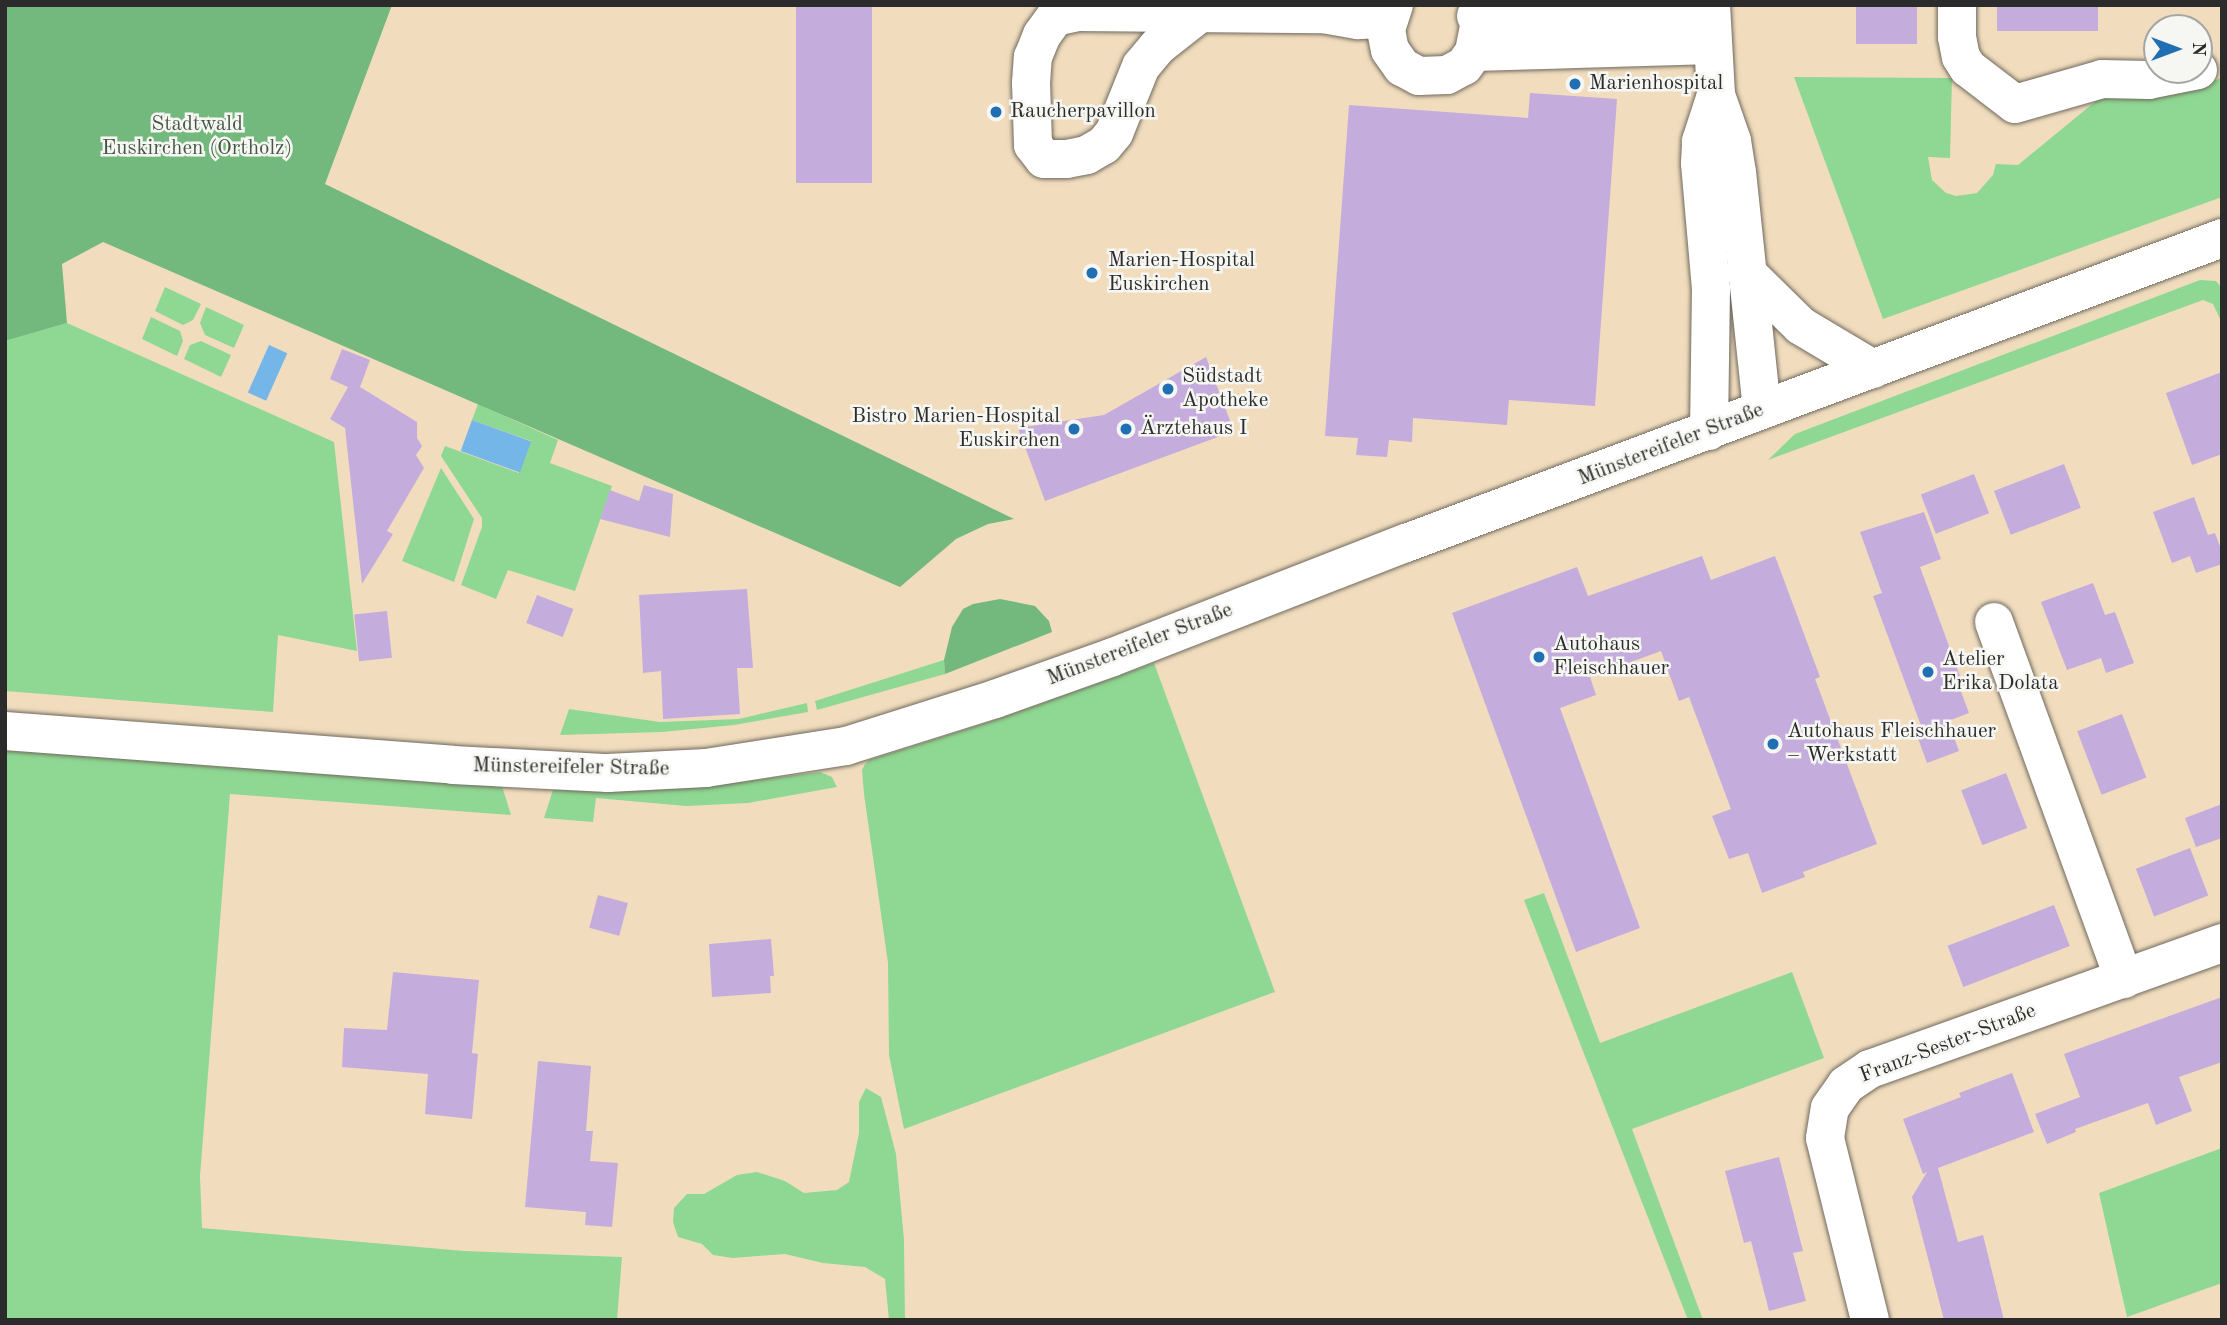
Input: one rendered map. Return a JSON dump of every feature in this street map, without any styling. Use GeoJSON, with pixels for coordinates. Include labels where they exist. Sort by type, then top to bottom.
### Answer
{"type":"FeatureCollection","features":[{"type":"Feature","properties":{"kind":"street"},"geometry":{"type":"LineString","coordinates":[[1957,5],[1957,37],[1961,57],[1968,68],[2015,104],[2102,79],[2143,80]]}},
{"type":"Feature","properties":{"kind":"street"},"geometry":{"type":"LineString","coordinates":[[1200,13],[1158,46],[1141,66],[1114,133],[1104,145],[1087,155],[1067,159],[1044,159],[1033,145],[1033,57],[1042,35],[1055,18],[1078,12],[1371,12],[1386,30],[1390,50],[1402,67],[1419,76],[1447,75],[1464,66],[1474,24],[1712,21],[1716,95],[1732,141],[1762,410]]}},
{"type":"Feature","properties":{"kind":"street"},"geometry":{"type":"LineString","coordinates":[[1709,431],[1711,289],[1700,163],[1701,141],[1716,95]]}},
{"type":"Feature","properties":{"kind":"street","name":"Münstereifeler Straße"},"geometry":{"type":"LineString","coordinates":[[5,730],[453,765],[589,772],[706,768],[818,752],[876,738],[995,699],[2222,238]]}},
{"type":"Feature","properties":{"kind":"street"},"geometry":{"type":"LineString","coordinates":[[1746,272],[1801,326],[1873,369]]}},
{"type":"Feature","properties":{"kind":"street"},"geometry":{"type":"LineString","coordinates":[[1994,622],[2124,978]]}},
{"type":"Feature","properties":{"kind":"street","name":"Franz-Sester-Straße"},"geometry":{"type":"LineString","coordinates":[[1870,1320],[1825,1138],[1826,1117],[1837,1096],[1851,1080],[1870,1069],[2222,943]]}},
{"type":"Feature","properties":{"kind":"green space","name":"Stadtwald Euskirchen (Ortholz)"},"geometry":{"type":"Polygon","coordinates":[[[5,5],[392,5],[325,184],[1014,519],[988,524],[956,539],[900,587],[103,242],[62,264],[67,323],[5,341],[5,5]]]}},
{"type":"Feature","properties":{"kind":"green space"},"geometry":{"type":"Polygon","coordinates":[[[1794,77],[1952,78],[1950,158],[1928,157],[1932,180],[1946,193],[1956,196],[1977,193],[1993,175],[1996,164],[2018,165],[2102,96],[2213,84],[2213,81],[2222,78],[2222,197],[1883,319],[1794,77]]]}},
{"type":"Feature","properties":{"kind":"green space"},"geometry":{"type":"Polygon","coordinates":[[[2200,280],[2216,281],[2220,286],[2222,323],[2213,304],[2203,300],[1768,460],[1795,434],[2200,280]]]}},
{"type":"Feature","properties":{"kind":"green space"},"geometry":{"type":"Polygon","coordinates":[[[165,287],[201,304],[193,320],[183,325],[155,311],[165,287]]]}},
{"type":"Feature","properties":{"kind":"green space"},"geometry":{"type":"Polygon","coordinates":[[[206,307],[244,325],[234,348],[205,335],[200,323],[206,307]]]}},
{"type":"Feature","properties":{"kind":"green space"},"geometry":{"type":"Polygon","coordinates":[[[151,317],[180,331],[183,341],[177,356],[142,339],[151,317]]]}},
{"type":"Feature","properties":{"kind":"green space"},"geometry":{"type":"Polygon","coordinates":[[[67,323],[334,442],[357,651],[278,635],[273,712],[5,691],[5,341],[67,323]]]}},
{"type":"Feature","properties":{"kind":"green space"},"geometry":{"type":"Polygon","coordinates":[[[201,341],[231,355],[221,377],[184,359],[190,345],[201,341]]]}},
{"type":"Feature","properties":{"kind":"green space"},"geometry":{"type":"Polygon","coordinates":[[[478,404],[558,440],[550,463],[612,486],[575,591],[508,570],[496,599],[461,585],[482,527],[482,518],[441,456],[445,446],[519,473],[531,441],[472,420],[478,404]]]}},
{"type":"Feature","properties":{"kind":"green space"},"geometry":{"type":"Polygon","coordinates":[[[441,468],[474,519],[454,582],[402,561],[441,468]]]}},
{"type":"Feature","properties":{"kind":"green space"},"geometry":{"type":"Polygon","coordinates":[[[1000,599],[1035,606],[1049,621],[1052,632],[945,674],[944,660],[952,627],[963,609],[973,604],[1000,599]]]}},
{"type":"Feature","properties":{"kind":"green space"},"geometry":{"type":"Polygon","coordinates":[[[944,660],[945,674],[817,710],[815,701],[944,660]]]}},
{"type":"Feature","properties":{"kind":"green space"},"geometry":{"type":"Polygon","coordinates":[[[1154,663],[1275,992],[904,1129],[889,1055],[888,963],[864,794],[862,770],[865,764],[869,760],[992,721],[1154,663]]]}},
{"type":"Feature","properties":{"kind":"green space"},"geometry":{"type":"Polygon","coordinates":[[[807,703],[808,712],[734,725],[662,732],[560,735],[569,709],[660,722],[739,719],[807,703]]]}},
{"type":"Feature","properties":{"kind":"green space"},"geometry":{"type":"Polygon","coordinates":[[[5,747],[502,786],[511,815],[230,794],[200,1176],[202,1228],[464,1251],[622,1257],[617,1320],[5,1320],[5,747]]]}},
{"type":"Feature","properties":{"kind":"green space"},"geometry":{"type":"Polygon","coordinates":[[[820,772],[832,777],[837,787],[748,803],[686,806],[596,798],[593,822],[544,818],[553,790],[691,788],[820,772]]]}},
{"type":"Feature","properties":{"kind":"green space"},"geometry":{"type":"Polygon","coordinates":[[[1544,893],[1600,1043],[1792,972],[1824,1058],[1632,1129],[1703,1320],[1688,1320],[1524,900],[1544,893]]]}},
{"type":"Feature","properties":{"kind":"green space"},"geometry":{"type":"Polygon","coordinates":[[[866,1088],[881,1097],[896,1154],[904,1240],[905,1320],[889,1320],[885,1279],[865,1267],[823,1263],[785,1254],[733,1258],[713,1255],[702,1244],[678,1237],[673,1222],[674,1208],[687,1194],[704,1194],[737,1175],[757,1172],[785,1181],[804,1193],[837,1190],[849,1182],[859,1133],[859,1102],[866,1088]]]}},
{"type":"Feature","properties":{"kind":"green space"},"geometry":{"type":"Polygon","coordinates":[[[2222,1148],[2222,1283],[2127,1317],[2099,1193],[2222,1148]]]}},
{"type":"Feature","properties":{"kind":"water"},"geometry":{"type":"Polygon","coordinates":[[[269,345],[287,353],[266,401],[248,393],[269,345]]]}},
{"type":"Feature","properties":{"kind":"water"},"geometry":{"type":"Polygon","coordinates":[[[472,420],[531,442],[520,473],[461,451],[472,420]]]}},
{"type":"Feature","properties":{"kind":"building"},"geometry":{"type":"Polygon","coordinates":[[[796,5],[872,5],[872,183],[796,183],[796,5]]]}},
{"type":"Feature","properties":{"kind":"building"},"geometry":{"type":"Polygon","coordinates":[[[1856,5],[1917,5],[1917,44],[1856,44],[1856,5]]]}},
{"type":"Feature","properties":{"kind":"building"},"geometry":{"type":"Polygon","coordinates":[[[1997,5],[2098,5],[2098,31],[1997,31],[1997,5]]]}},
{"type":"Feature","properties":{"kind":"building"},"geometry":{"type":"Polygon","coordinates":[[[1530,93],[1617,99],[1595,406],[1509,400],[1507,425],[1413,418],[1412,442],[1389,440],[1387,457],[1356,455],[1358,438],[1325,436],[1349,105],[1528,118],[1530,93]]]}},
{"type":"Feature","properties":{"kind":"building"},"geometry":{"type":"Polygon","coordinates":[[[342,349],[370,360],[360,387],[417,422],[417,438],[422,446],[416,455],[424,468],[387,531],[393,534],[362,584],[345,428],[330,419],[348,387],[330,379],[342,349]]]}},
{"type":"Feature","properties":{"kind":"building","name":"Ärztehaus I"},"geometry":{"type":"Polygon","coordinates":[[[1206,357],[1234,431],[1045,501],[1018,428],[1104,415],[1206,357]]]}},
{"type":"Feature","properties":{"kind":"building"},"geometry":{"type":"Polygon","coordinates":[[[2222,372],[2222,454],[2192,465],[2166,393],[2222,372]]]}},
{"type":"Feature","properties":{"kind":"building"},"geometry":{"type":"Polygon","coordinates":[[[2064,464],[2081,508],[2011,535],[1994,491],[2064,464]]]}},
{"type":"Feature","properties":{"kind":"building"},"geometry":{"type":"Polygon","coordinates":[[[1974,474],[1989,513],[1936,534],[1921,494],[1974,474]]]}},
{"type":"Feature","properties":{"kind":"building"},"geometry":{"type":"Polygon","coordinates":[[[644,485],[673,494],[670,537],[600,519],[610,490],[639,501],[644,485]]]}},
{"type":"Feature","properties":{"kind":"building"},"geometry":{"type":"Polygon","coordinates":[[[2194,497],[2208,535],[2215,533],[2222,552],[2222,564],[2196,573],[2190,556],[2172,563],[2153,512],[2194,497]]]}},
{"type":"Feature","properties":{"kind":"building"},"geometry":{"type":"Polygon","coordinates":[[[1924,512],[1941,559],[1920,567],[1960,676],[1956,678],[1969,713],[1948,721],[1959,751],[1927,763],[1916,733],[1923,731],[1873,596],[1882,593],[1860,532],[1924,512]]]}},
{"type":"Feature","properties":{"kind":"building"},"geometry":{"type":"Polygon","coordinates":[[[1702,556],[1711,580],[1775,556],[1820,677],[1815,679],[1877,844],[1803,872],[1805,877],[1762,893],[1748,853],[1729,859],[1712,816],[1731,809],[1689,697],[1679,701],[1661,651],[1590,677],[1596,695],[1560,708],[1640,928],[1576,952],[1452,613],[1577,567],[1588,596],[1702,556]]]}},
{"type":"Feature","properties":{"kind":"building"},"geometry":{"type":"Polygon","coordinates":[[[2093,583],[2105,615],[2115,612],[2134,663],[2106,673],[2101,658],[2067,670],[2041,602],[2093,583]]]}},
{"type":"Feature","properties":{"kind":"building"},"geometry":{"type":"Polygon","coordinates":[[[747,589],[753,668],[737,668],[740,714],[663,719],[661,671],[643,673],[639,595],[747,589]]]}},
{"type":"Feature","properties":{"kind":"building"},"geometry":{"type":"Polygon","coordinates":[[[537,595],[573,609],[563,637],[526,623],[537,595]]]}},
{"type":"Feature","properties":{"kind":"building"},"geometry":{"type":"Polygon","coordinates":[[[387,611],[392,658],[359,661],[354,614],[387,611]]]}},
{"type":"Feature","properties":{"kind":"building"},"geometry":{"type":"Polygon","coordinates":[[[2122,714],[2146,777],[2102,795],[2077,731],[2122,714]]]}},
{"type":"Feature","properties":{"kind":"building"},"geometry":{"type":"Polygon","coordinates":[[[2006,773],[2027,828],[1982,845],[1961,790],[2006,773]]]}},
{"type":"Feature","properties":{"kind":"building"},"geometry":{"type":"Polygon","coordinates":[[[2222,804],[2222,838],[2196,847],[2185,818],[2222,804]]]}},
{"type":"Feature","properties":{"kind":"building"},"geometry":{"type":"Polygon","coordinates":[[[2190,848],[2208,896],[2154,916],[2136,869],[2190,848]]]}},
{"type":"Feature","properties":{"kind":"building"},"geometry":{"type":"Polygon","coordinates":[[[598,895],[628,903],[619,936],[589,928],[598,895]]]}},
{"type":"Feature","properties":{"kind":"building"},"geometry":{"type":"Polygon","coordinates":[[[2054,905],[2070,946],[1963,987],[1948,946],[2054,905]]]}},
{"type":"Feature","properties":{"kind":"building"},"geometry":{"type":"Polygon","coordinates":[[[771,939],[774,976],[770,976],[771,993],[712,997],[709,944],[771,939]]]}},
{"type":"Feature","properties":{"kind":"building"},"geometry":{"type":"Polygon","coordinates":[[[393,972],[479,980],[472,1053],[478,1054],[472,1119],[425,1114],[428,1074],[342,1067],[344,1028],[387,1030],[393,972]]]}},
{"type":"Feature","properties":{"kind":"building"},"geometry":{"type":"Polygon","coordinates":[[[2222,997],[2222,1062],[2179,1077],[2192,1111],[2156,1125],[2148,1103],[2075,1129],[2076,1132],[2047,1144],[2035,1114],[2080,1097],[2064,1054],[2222,997]]]}},
{"type":"Feature","properties":{"kind":"building"},"geometry":{"type":"Polygon","coordinates":[[[538,1061],[591,1066],[586,1131],[593,1131],[590,1161],[618,1163],[612,1227],[585,1225],[586,1212],[525,1207],[538,1061]]]}},
{"type":"Feature","properties":{"kind":"building"},"geometry":{"type":"Polygon","coordinates":[[[2012,1073],[2034,1132],[1938,1168],[1958,1242],[1983,1235],[2004,1320],[1944,1320],[1912,1197],[1927,1172],[1923,1174],[1903,1119],[1961,1097],[1959,1093],[2012,1073]]]}},
{"type":"Feature","properties":{"kind":"building"},"geometry":{"type":"Polygon","coordinates":[[[1779,1157],[1803,1251],[1793,1253],[1806,1301],[1769,1311],[1751,1241],[1744,1243],[1725,1171],[1779,1157]]]}},
{"type":"Feature","properties":{"kind":"place","name":"Marienhospital"},"geometry":{"type":"Point","coordinates":[1575,84]}},
{"type":"Feature","properties":{"kind":"place","name":"Raucherpavillon"},"geometry":{"type":"Point","coordinates":[996,112]}},
{"type":"Feature","properties":{"kind":"place","name":"Marien-Hospital Euskirchen"},"geometry":{"type":"Point","coordinates":[1092,273]}},
{"type":"Feature","properties":{"kind":"place","name":"Südstadt Apotheke"},"geometry":{"type":"Point","coordinates":[1168,389]}},
{"type":"Feature","properties":{"kind":"place","name":"Bistro Marien-Hospital Euskirchen"},"geometry":{"type":"Point","coordinates":[1074,429]}},
{"type":"Feature","properties":{"kind":"place","name":"Ärztehaus I"},"geometry":{"type":"Point","coordinates":[1126,429]}},
{"type":"Feature","properties":{"kind":"place","name":"Autohaus Fleischhauer"},"geometry":{"type":"Point","coordinates":[1539,657]}},
{"type":"Feature","properties":{"kind":"place","name":"Atelier Erika Dolata"},"geometry":{"type":"Point","coordinates":[1928,672]}},
{"type":"Feature","properties":{"kind":"place","name":"Autohaus Fleischhauer – Werkstatt"},"geometry":{"type":"Point","coordinates":[1773,744]}}]}
